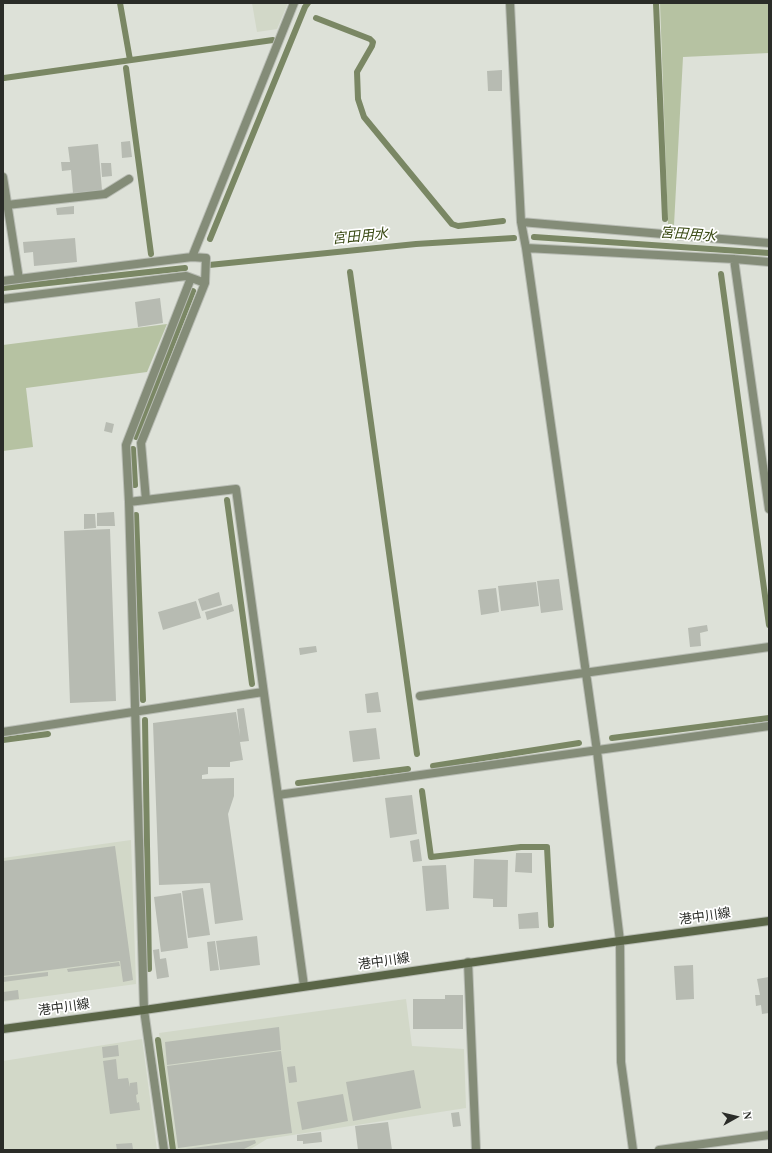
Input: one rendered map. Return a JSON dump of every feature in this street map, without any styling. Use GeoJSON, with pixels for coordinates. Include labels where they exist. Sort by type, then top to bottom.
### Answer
{"type":"FeatureCollection","features":[{"type":"Feature","properties":{"kind":"main road","name":"港中川線"},"geometry":{"type":"LineString","coordinates":[[3,1029],[144,1010],[468,962],[769,921]]}},
{"type":"Feature","properties":{"kind":"street"},"geometry":{"type":"LineString","coordinates":[[192,257],[294,3]]}},
{"type":"Feature","properties":{"kind":"street"},"geometry":{"type":"LineString","coordinates":[[510,3],[521,222],[526,248],[597,751],[620,941],[621,1062],[633,1150]]}},
{"type":"Feature","properties":{"kind":"street"},"geometry":{"type":"LineString","coordinates":[[3,177],[19,279]]}},
{"type":"Feature","properties":{"kind":"street"},"geometry":{"type":"LineString","coordinates":[[8,205],[105,194],[129,179]]}},
{"type":"Feature","properties":{"kind":"street"},"geometry":{"type":"LineString","coordinates":[[521,222],[769,243]]}},
{"type":"Feature","properties":{"kind":"street"},"geometry":{"type":"LineString","coordinates":[[526,248],[769,262]]}},
{"type":"Feature","properties":{"kind":"street"},"geometry":{"type":"LineString","coordinates":[[3,281],[192,257],[206,258],[205,283],[141,443],[146,500]]}},
{"type":"Feature","properties":{"kind":"street"},"geometry":{"type":"LineString","coordinates":[[734,259],[769,509]]}},
{"type":"Feature","properties":{"kind":"street"},"geometry":{"type":"LineString","coordinates":[[3,298],[186,276],[205,283]]}},
{"type":"Feature","properties":{"kind":"street"},"geometry":{"type":"LineString","coordinates":[[164,1150],[144,1010],[136,712],[126,445],[191,278]]}},
{"type":"Feature","properties":{"kind":"street"},"geometry":{"type":"LineString","coordinates":[[127,442],[141,443]]}},
{"type":"Feature","properties":{"kind":"street"},"geometry":{"type":"LineString","coordinates":[[129,502],[236,489],[304,986]]}},
{"type":"Feature","properties":{"kind":"street"},"geometry":{"type":"LineString","coordinates":[[420,696],[769,647]]}},
{"type":"Feature","properties":{"kind":"street"},"geometry":{"type":"LineString","coordinates":[[3,732],[263,692]]}},
{"type":"Feature","properties":{"kind":"street"},"geometry":{"type":"LineString","coordinates":[[278,795],[769,726]]}},
{"type":"Feature","properties":{"kind":"street"},"geometry":{"type":"LineString","coordinates":[[468,962],[476,1150]]}},
{"type":"Feature","properties":{"kind":"street"},"geometry":{"type":"LineString","coordinates":[[659,1150],[769,1135]]}},
{"type":"Feature","properties":{"kind":"shaded area"},"geometry":{"type":"Polygon","coordinates":[[[252,3],[288,3],[277,29],[257,32],[252,3]]]}},
{"type":"Feature","properties":{"kind":"shaded area"},"geometry":{"type":"Polygon","coordinates":[[[131,840],[136,984],[3,1002],[3,858],[131,840]]]}},
{"type":"Feature","properties":{"kind":"shaded area"},"geometry":{"type":"Polygon","coordinates":[[[406,999],[412,1046],[464,1049],[466,1108],[267,1139],[249,1150],[174,1150],[159,1033],[406,999]]]}},
{"type":"Feature","properties":{"kind":"shaded area"},"geometry":{"type":"Polygon","coordinates":[[[142,1039],[157,1150],[3,1150],[3,1061],[142,1039]]]}},
{"type":"Feature","properties":{"kind":"green space"},"geometry":{"type":"Polygon","coordinates":[[[660,3],[769,3],[769,53],[683,57],[674,225],[668,224],[660,3]]]}},
{"type":"Feature","properties":{"kind":"green space"},"geometry":{"type":"Polygon","coordinates":[[[167,324],[147,372],[26,388],[33,447],[3,451],[3,345],[167,324]]]}},
{"type":"Feature","properties":{"kind":"building"},"geometry":{"type":"Polygon","coordinates":[[[502,70],[502,91],[488,91],[487,71],[502,70]]]}},
{"type":"Feature","properties":{"kind":"building"},"geometry":{"type":"Polygon","coordinates":[[[130,141],[132,157],[122,158],[121,142],[130,141]]]}},
{"type":"Feature","properties":{"kind":"building"},"geometry":{"type":"Polygon","coordinates":[[[98,144],[102,190],[73,193],[71,170],[62,171],[61,162],[70,162],[68,147],[98,144]]]}},
{"type":"Feature","properties":{"kind":"building"},"geometry":{"type":"Polygon","coordinates":[[[101,163],[111,163],[112,176],[102,177],[101,163]]]}},
{"type":"Feature","properties":{"kind":"building"},"geometry":{"type":"Polygon","coordinates":[[[74,206],[74,214],[57,215],[56,208],[74,206]]]}},
{"type":"Feature","properties":{"kind":"building"},"geometry":{"type":"Polygon","coordinates":[[[75,238],[77,262],[34,266],[33,252],[24,253],[23,242],[75,238]]]}},
{"type":"Feature","properties":{"kind":"building"},"geometry":{"type":"Polygon","coordinates":[[[160,298],[163,323],[138,327],[135,302],[160,298]]]}},
{"type":"Feature","properties":{"kind":"building"},"geometry":{"type":"Polygon","coordinates":[[[106,422],[114,424],[112,433],[104,431],[106,422]]]}},
{"type":"Feature","properties":{"kind":"building"},"geometry":{"type":"Polygon","coordinates":[[[114,512],[115,526],[97,526],[97,513],[114,512]]]}},
{"type":"Feature","properties":{"kind":"building"},"geometry":{"type":"Polygon","coordinates":[[[84,514],[95,514],[96,528],[84,529],[84,514]]]}},
{"type":"Feature","properties":{"kind":"building"},"geometry":{"type":"Polygon","coordinates":[[[110,529],[116,701],[70,703],[64,531],[110,529]]]}},
{"type":"Feature","properties":{"kind":"building"},"geometry":{"type":"Polygon","coordinates":[[[559,579],[563,610],[541,613],[537,581],[559,579]]]}},
{"type":"Feature","properties":{"kind":"building"},"geometry":{"type":"Polygon","coordinates":[[[536,582],[539,606],[501,611],[498,586],[536,582]]]}},
{"type":"Feature","properties":{"kind":"building"},"geometry":{"type":"Polygon","coordinates":[[[496,588],[499,612],[481,615],[478,590],[496,588]]]}},
{"type":"Feature","properties":{"kind":"building"},"geometry":{"type":"Polygon","coordinates":[[[219,592],[222,605],[202,611],[198,599],[219,592]]]}},
{"type":"Feature","properties":{"kind":"building"},"geometry":{"type":"Polygon","coordinates":[[[196,601],[201,618],[163,630],[158,612],[196,601]]]}},
{"type":"Feature","properties":{"kind":"building"},"geometry":{"type":"Polygon","coordinates":[[[232,604],[234,611],[207,620],[205,612],[232,604]]]}},
{"type":"Feature","properties":{"kind":"building"},"geometry":{"type":"Polygon","coordinates":[[[707,625],[708,631],[700,633],[701,646],[690,647],[688,628],[707,625]]]}},
{"type":"Feature","properties":{"kind":"building"},"geometry":{"type":"Polygon","coordinates":[[[316,646],[317,652],[300,655],[299,648],[316,646]]]}},
{"type":"Feature","properties":{"kind":"building"},"geometry":{"type":"Polygon","coordinates":[[[378,692],[381,712],[367,713],[365,694],[378,692]]]}},
{"type":"Feature","properties":{"kind":"building"},"geometry":{"type":"Polygon","coordinates":[[[244,708],[249,741],[240,742],[243,760],[230,762],[230,767],[208,767],[208,774],[202,775],[202,779],[234,778],[234,796],[228,814],[243,920],[215,924],[210,883],[159,885],[153,723],[236,712],[240,736],[237,709],[244,708]]]}},
{"type":"Feature","properties":{"kind":"building"},"geometry":{"type":"Polygon","coordinates":[[[376,728],[380,759],[353,762],[349,731],[376,728]]]}},
{"type":"Feature","properties":{"kind":"building"},"geometry":{"type":"Polygon","coordinates":[[[412,795],[417,834],[390,838],[385,798],[412,795]]]}},
{"type":"Feature","properties":{"kind":"building"},"geometry":{"type":"Polygon","coordinates":[[[419,839],[422,861],[413,862],[410,841],[419,839]]]}},
{"type":"Feature","properties":{"kind":"building"},"geometry":{"type":"Polygon","coordinates":[[[115,846],[133,980],[123,982],[120,961],[3,976],[3,861],[115,846]]]}},
{"type":"Feature","properties":{"kind":"building"},"geometry":{"type":"Polygon","coordinates":[[[516,853],[532,853],[532,873],[515,872],[516,853]]]}},
{"type":"Feature","properties":{"kind":"building"},"geometry":{"type":"Polygon","coordinates":[[[474,859],[508,860],[507,907],[493,907],[493,899],[473,898],[474,859]]]}},
{"type":"Feature","properties":{"kind":"building"},"geometry":{"type":"Polygon","coordinates":[[[446,865],[449,909],[426,911],[422,866],[446,865]]]}},
{"type":"Feature","properties":{"kind":"building"},"geometry":{"type":"Polygon","coordinates":[[[203,888],[210,935],[188,938],[182,891],[203,888]]]}},
{"type":"Feature","properties":{"kind":"building"},"geometry":{"type":"Polygon","coordinates":[[[181,893],[188,948],[161,952],[154,897],[181,893]]]}},
{"type":"Feature","properties":{"kind":"building"},"geometry":{"type":"Polygon","coordinates":[[[538,912],[539,928],[519,929],[518,914],[538,912]]]}},
{"type":"Feature","properties":{"kind":"building"},"geometry":{"type":"Polygon","coordinates":[[[257,936],[260,965],[220,970],[216,941],[257,936]]]}},
{"type":"Feature","properties":{"kind":"building"},"geometry":{"type":"Polygon","coordinates":[[[215,941],[219,970],[210,971],[207,942],[215,941]]]}},
{"type":"Feature","properties":{"kind":"building"},"geometry":{"type":"Polygon","coordinates":[[[159,949],[160,959],[166,958],[169,977],[157,979],[153,950],[159,949]]]}},
{"type":"Feature","properties":{"kind":"building"},"geometry":{"type":"Polygon","coordinates":[[[119,962],[120,966],[68,972],[67,969],[119,962]]]}},
{"type":"Feature","properties":{"kind":"building"},"geometry":{"type":"Polygon","coordinates":[[[693,965],[694,999],[676,1000],[674,966],[693,965]]]}},
{"type":"Feature","properties":{"kind":"building"},"geometry":{"type":"Polygon","coordinates":[[[48,972],[48,976],[3,982],[3,977],[48,972]]]}},
{"type":"Feature","properties":{"kind":"building"},"geometry":{"type":"Polygon","coordinates":[[[769,977],[769,1013],[762,1014],[761,1005],[756,1006],[755,995],[760,995],[757,979],[769,977]]]}},
{"type":"Feature","properties":{"kind":"building"},"geometry":{"type":"Polygon","coordinates":[[[18,990],[19,999],[3,1001],[3,992],[18,990]]]}},
{"type":"Feature","properties":{"kind":"building"},"geometry":{"type":"Polygon","coordinates":[[[445,995],[463,995],[463,1029],[413,1029],[413,999],[445,999],[445,995]]]}},
{"type":"Feature","properties":{"kind":"building"},"geometry":{"type":"Polygon","coordinates":[[[279,1027],[281,1050],[167,1065],[165,1042],[279,1027]]]}},
{"type":"Feature","properties":{"kind":"building"},"geometry":{"type":"Polygon","coordinates":[[[118,1045],[119,1056],[103,1058],[102,1047],[118,1045]]]}},
{"type":"Feature","properties":{"kind":"building"},"geometry":{"type":"Polygon","coordinates":[[[281,1051],[292,1133],[178,1148],[167,1066],[281,1051]]]}},
{"type":"Feature","properties":{"kind":"building"},"geometry":{"type":"Polygon","coordinates":[[[116,1059],[118,1079],[128,1078],[130,1087],[130,1083],[137,1082],[138,1094],[136,1095],[140,1110],[110,1114],[103,1061],[116,1059]]]}},
{"type":"Feature","properties":{"kind":"building"},"geometry":{"type":"Polygon","coordinates":[[[295,1066],[297,1082],[289,1083],[287,1067],[295,1066]]]}},
{"type":"Feature","properties":{"kind":"building"},"geometry":{"type":"Polygon","coordinates":[[[414,1070],[421,1108],[353,1121],[346,1082],[414,1070]]]}},
{"type":"Feature","properties":{"kind":"building"},"geometry":{"type":"Polygon","coordinates":[[[343,1094],[348,1121],[302,1130],[297,1102],[343,1094]]]}},
{"type":"Feature","properties":{"kind":"building"},"geometry":{"type":"Polygon","coordinates":[[[459,1112],[461,1126],[453,1127],[451,1113],[459,1112]]]}},
{"type":"Feature","properties":{"kind":"building"},"geometry":{"type":"Polygon","coordinates":[[[388,1122],[392,1150],[358,1150],[355,1126],[388,1122]]]}},
{"type":"Feature","properties":{"kind":"building"},"geometry":{"type":"Polygon","coordinates":[[[321,1132],[322,1142],[303,1144],[303,1141],[297,1141],[297,1135],[321,1132]]]}},
{"type":"Feature","properties":{"kind":"building"},"geometry":{"type":"Polygon","coordinates":[[[255,1140],[256,1143],[242,1150],[185,1150],[185,1149],[255,1140]]]}},
{"type":"Feature","properties":{"kind":"building"},"geometry":{"type":"Polygon","coordinates":[[[132,1143],[133,1149],[117,1150],[116,1144],[132,1143]]]}},
{"type":"Feature","properties":{"kind":"waterway"},"geometry":{"type":"LineString","coordinates":[[120,3],[130,60]]}},
{"type":"Feature","properties":{"kind":"waterway"},"geometry":{"type":"LineString","coordinates":[[210,239],[305,7],[308,3]]}},
{"type":"Feature","properties":{"kind":"waterway"},"geometry":{"type":"LineString","coordinates":[[656,3],[665,219]]}},
{"type":"Feature","properties":{"kind":"waterway"},"geometry":{"type":"LineString","coordinates":[[316,18],[370,39],[373,42],[357,72],[358,99],[364,117],[452,224],[458,226],[503,221]]}},
{"type":"Feature","properties":{"kind":"waterway"},"geometry":{"type":"LineString","coordinates":[[4,78],[273,40]]}},
{"type":"Feature","properties":{"kind":"waterway"},"geometry":{"type":"LineString","coordinates":[[126,68],[151,254]]}},
{"type":"Feature","properties":{"kind":"waterway","name":"宮田用水"},"geometry":{"type":"LineString","coordinates":[[534,237],[769,253]]}},
{"type":"Feature","properties":{"kind":"waterway","name":"宮田用水"},"geometry":{"type":"LineString","coordinates":[[209,265],[416,244],[514,238]]}},
{"type":"Feature","properties":{"kind":"waterway"},"geometry":{"type":"LineString","coordinates":[[3,288],[185,268]]}},
{"type":"Feature","properties":{"kind":"waterway"},"geometry":{"type":"LineString","coordinates":[[350,272],[417,754]]}},
{"type":"Feature","properties":{"kind":"waterway"},"geometry":{"type":"LineString","coordinates":[[721,274],[769,625]]}},
{"type":"Feature","properties":{"kind":"waterway"},"geometry":{"type":"LineString","coordinates":[[136,437],[193,291]]}},
{"type":"Feature","properties":{"kind":"waterway"},"geometry":{"type":"LineString","coordinates":[[133,449],[135,485]]}},
{"type":"Feature","properties":{"kind":"waterway"},"geometry":{"type":"LineString","coordinates":[[227,500],[252,684]]}},
{"type":"Feature","properties":{"kind":"waterway"},"geometry":{"type":"LineString","coordinates":[[136,515],[143,700]]}},
{"type":"Feature","properties":{"kind":"waterway"},"geometry":{"type":"LineString","coordinates":[[612,738],[769,718]]}},
{"type":"Feature","properties":{"kind":"waterway"},"geometry":{"type":"LineString","coordinates":[[145,720],[149,969]]}},
{"type":"Feature","properties":{"kind":"waterway"},"geometry":{"type":"LineString","coordinates":[[3,740],[48,734]]}},
{"type":"Feature","properties":{"kind":"waterway"},"geometry":{"type":"LineString","coordinates":[[433,766],[579,743]]}},
{"type":"Feature","properties":{"kind":"waterway"},"geometry":{"type":"LineString","coordinates":[[298,783],[408,769]]}},
{"type":"Feature","properties":{"kind":"waterway"},"geometry":{"type":"LineString","coordinates":[[422,791],[431,857],[521,847],[547,847],[551,925]]}},
{"type":"Feature","properties":{"kind":"waterway"},"geometry":{"type":"LineString","coordinates":[[158,1040],[173,1150]]}}]}
